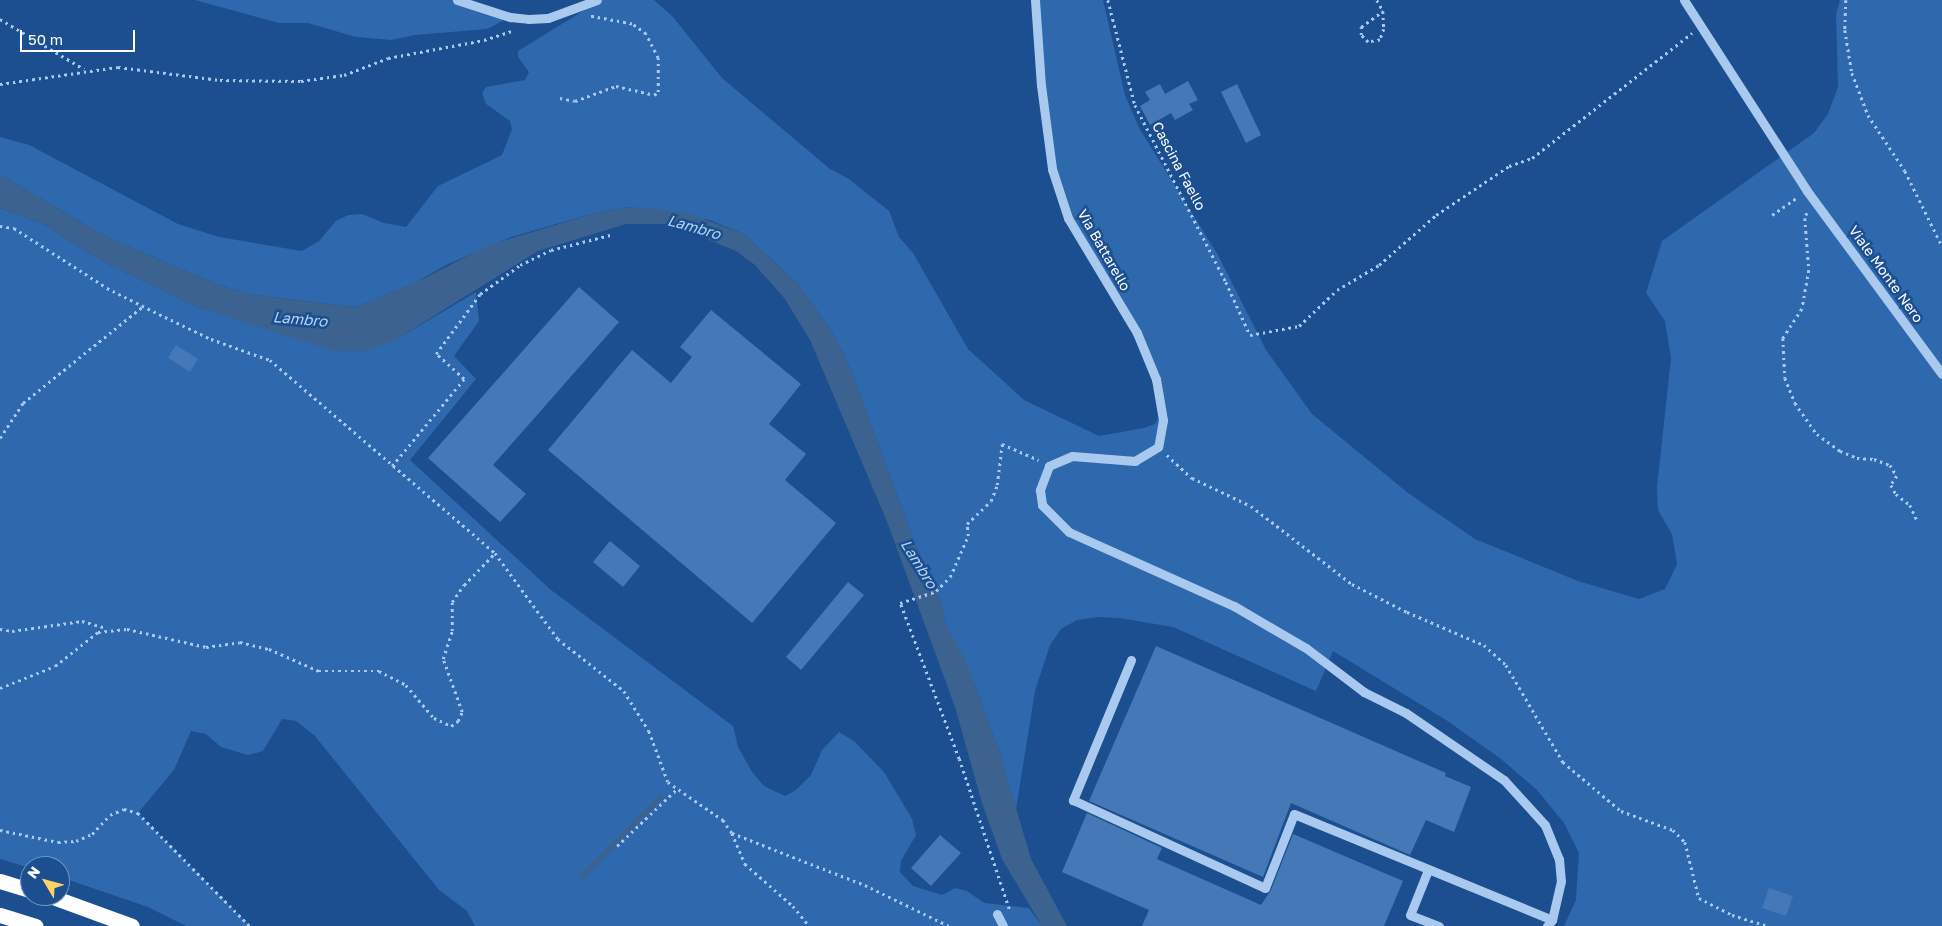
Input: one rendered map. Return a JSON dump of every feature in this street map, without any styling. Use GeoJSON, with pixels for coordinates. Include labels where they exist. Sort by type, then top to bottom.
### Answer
{"type":"FeatureCollection","features":[{"type":"Feature","properties":{"kind":"highway"},"geometry":{"type":"LineString","coordinates":[[0,881],[20,887]]}},
{"type":"Feature","properties":{"kind":"highway"},"geometry":{"type":"LineString","coordinates":[[70,903],[132,926]]}},
{"type":"Feature","properties":{"kind":"highway"},"geometry":{"type":"LineString","coordinates":[[0,915],[35,926]]}},
{"type":"Feature","properties":{"kind":"street"},"geometry":{"type":"LineString","coordinates":[[457,0],[510,17],[535,19],[548,18],[578,9],[597,0]]}},
{"type":"Feature","properties":{"kind":"street","name":"Via Battarello"},"geometry":{"type":"LineString","coordinates":[[1035,0],[1041,86],[1052,170],[1068,218],[1137,333],[1156,379],[1163,420],[1160,449]]}},
{"type":"Feature","properties":{"kind":"street","name":"Viale Monte Nero"},"geometry":{"type":"LineString","coordinates":[[1684,0],[1807,191],[1942,374]]}},
{"type":"Feature","properties":{"kind":"street"},"geometry":{"type":"LineString","coordinates":[[1131,660],[1073,800],[1265,888],[1294,814],[1549,923],[1561,882],[1558,859],[1545,825],[1504,780],[1406,713],[1364,692],[1306,648],[1234,606],[1069,532],[1042,505],[1040,490],[1049,466],[1072,456],[1135,461],[1160,449]]}},
{"type":"Feature","properties":{"kind":"street"},"geometry":{"type":"LineString","coordinates":[[1428,870],[1410,915],[1439,926]]}},
{"type":"Feature","properties":{"kind":"street"},"geometry":{"type":"LineString","coordinates":[[997,914],[1003,926]]}},
{"type":"Feature","properties":{"kind":"path","name":"Cascina Faello"},"geometry":{"type":"LineString","coordinates":[[1108,0],[1136,105],[1210,250],[1250,335],[1299,326],[1337,290],[1379,265],[1436,215],[1509,166],[1532,158],[1701,26]]}},
{"type":"Feature","properties":{"kind":"path"},"geometry":{"type":"LineString","coordinates":[[1377,0],[1383,11],[1384,29],[1380,40],[1368,42],[1361,35],[1361,27],[1383,11]]}},
{"type":"Feature","properties":{"kind":"path"},"geometry":{"type":"LineString","coordinates":[[1846,0],[1846,30],[1852,73],[1868,115],[1905,171],[1942,246]]}},
{"type":"Feature","properties":{"kind":"path"},"geometry":{"type":"LineString","coordinates":[[560,98],[575,101],[616,86],[654,95],[658,90],[658,58],[644,32],[629,24],[597,19],[578,9]]}},
{"type":"Feature","properties":{"kind":"path"},"geometry":{"type":"LineString","coordinates":[[0,19],[85,70]]}},
{"type":"Feature","properties":{"kind":"path"},"geometry":{"type":"LineString","coordinates":[[0,84],[85,70],[118,67],[220,80],[300,81],[344,75],[388,58],[442,46],[484,40],[535,19]]}},
{"type":"Feature","properties":{"kind":"path"},"geometry":{"type":"LineString","coordinates":[[1772,215],[1807,191]]}},
{"type":"Feature","properties":{"kind":"path"},"geometry":{"type":"LineString","coordinates":[[1814,200],[1805,218],[1809,270],[1802,309],[1782,338],[1785,378],[1795,403],[1817,434],[1840,451],[1857,458],[1874,459],[1890,465],[1897,476],[1890,485],[1896,494],[1910,505],[1917,520]]}},
{"type":"Feature","properties":{"kind":"path"},"geometry":{"type":"LineString","coordinates":[[0,226],[14,228],[107,288],[143,306],[210,339],[270,360],[495,553],[558,639],[624,691],[649,731],[668,782],[723,820],[732,833],[745,864],[793,906],[809,926]]}},
{"type":"Feature","properties":{"kind":"path"},"geometry":{"type":"LineString","coordinates":[[392,466],[464,379],[436,354],[480,294],[520,265],[551,250],[610,235]]}},
{"type":"Feature","properties":{"kind":"path"},"geometry":{"type":"LineString","coordinates":[[0,438],[23,403],[143,306]]}},
{"type":"Feature","properties":{"kind":"path"},"geometry":{"type":"LineString","coordinates":[[1009,918],[1005,892],[900,603],[936,591],[950,577],[964,550],[968,536],[967,524],[994,493],[1002,444],[1049,466]]}},
{"type":"Feature","properties":{"kind":"path"},"geometry":{"type":"LineString","coordinates":[[1160,449],[1192,478],[1251,506],[1352,584],[1407,612],[1484,645],[1506,665],[1563,762],[1621,812],[1673,830],[1685,842],[1699,898],[1732,915],[1769,926]]}},
{"type":"Feature","properties":{"kind":"path"},"geometry":{"type":"LineString","coordinates":[[0,629],[12,631],[82,622],[108,629],[173,637],[206,648],[240,642],[269,649],[319,671],[379,671],[406,685],[434,718],[451,726],[458,721],[462,712],[443,660],[452,631],[452,602],[464,585],[495,553]]}},
{"type":"Feature","properties":{"kind":"path"},"geometry":{"type":"LineString","coordinates":[[0,688],[55,666],[93,634],[108,629]]}},
{"type":"Feature","properties":{"kind":"path"},"geometry":{"type":"LineString","coordinates":[[617,846],[678,788]]}},
{"type":"Feature","properties":{"kind":"path"},"geometry":{"type":"LineString","coordinates":[[0,830],[58,842],[76,841],[92,834],[110,814],[124,809],[138,813],[250,926]]}},
{"type":"Feature","properties":{"kind":"path"},"geometry":{"type":"LineString","coordinates":[[732,833],[865,885],[949,926]]}},
{"type":"Feature","properties":{"kind":"shaded area"},"geometry":{"type":"Polygon","coordinates":[[[195,0],[457,0],[510,17],[487,29],[415,35],[391,40],[356,37],[308,23],[279,23],[195,0]]]}},
{"type":"Feature","properties":{"kind":"shaded area"},"geometry":{"type":"Polygon","coordinates":[[[601,0],[654,0],[673,17],[722,78],[830,169],[849,179],[889,211],[899,237],[913,253],[968,349],[1024,400],[1099,436],[1144,428],[1155,424],[1162,412],[1137,333],[1068,218],[1052,169],[1035,0],[1103,0],[1125,95],[1139,128],[1218,255],[1266,350],[1312,414],[1408,493],[1475,539],[1578,581],[1639,599],[1665,589],[1677,564],[1672,534],[1658,510],[1657,487],[1671,358],[1665,321],[1646,293],[1662,241],[1814,133],[1828,114],[1838,87],[1836,14],[1840,0],[1942,0],[1942,926],[1564,926],[1576,900],[1579,853],[1564,823],[1537,790],[1501,759],[1446,720],[1333,651],[1316,691],[1173,627],[1119,618],[1098,617],[1077,620],[1061,629],[1050,645],[1035,691],[1016,809],[1000,753],[976,688],[947,627],[940,600],[914,541],[849,365],[832,332],[798,284],[744,234],[709,220],[630,207],[599,212],[511,237],[446,265],[415,283],[355,307],[253,295],[216,284],[107,237],[0,175],[0,137],[29,145],[178,224],[219,237],[302,251],[319,241],[336,221],[348,215],[362,214],[384,223],[406,227],[438,186],[502,155],[512,129],[510,121],[486,104],[482,93],[486,87],[525,80],[529,72],[518,57],[518,51],[601,0]]]}},
{"type":"Feature","properties":{"kind":"shaded area"},"geometry":{"type":"Polygon","coordinates":[[[0,208],[47,226],[102,261],[194,306],[223,315],[397,339],[476,292],[479,321],[454,356],[476,379],[410,460],[551,590],[733,726],[738,747],[752,772],[764,786],[785,796],[796,790],[811,775],[822,750],[839,732],[854,741],[884,772],[912,819],[916,835],[901,861],[900,872],[913,886],[942,895],[955,888],[967,891],[984,903],[1029,908],[1042,926],[475,926],[467,911],[439,890],[315,736],[296,721],[282,719],[263,751],[248,755],[221,747],[206,734],[191,731],[174,770],[138,813],[250,926],[186,926],[148,907],[70,880],[70,856],[20,856],[20,865],[0,859],[0,208]]]}},
{"type":"Feature","properties":{"kind":"water","name":"Lambro"},"geometry":{"type":"Polygon","coordinates":[[[0,175],[107,237],[216,284],[253,295],[355,307],[415,283],[489,245],[599,212],[630,207],[684,212],[744,234],[798,284],[832,332],[849,365],[914,541],[940,600],[947,627],[965,658],[1000,753],[1031,859],[1067,926],[1042,926],[1002,859],[982,803],[955,707],[886,519],[810,340],[785,299],[755,265],[736,251],[670,224],[626,224],[538,251],[397,339],[366,351],[335,351],[194,306],[102,261],[47,226],[0,208],[0,175]]]}},
{"type":"Feature","properties":{"kind":"building"},"geometry":{"type":"Polygon","coordinates":[[[1188,81],[1198,100],[1189,104],[1193,110],[1175,120],[1171,113],[1150,125],[1140,106],[1150,100],[1145,92],[1160,84],[1165,94],[1188,81]]]}},
{"type":"Feature","properties":{"kind":"building"},"geometry":{"type":"Polygon","coordinates":[[[1237,84],[1261,135],[1246,143],[1221,92],[1237,84]]]}},
{"type":"Feature","properties":{"kind":"building"},"geometry":{"type":"Polygon","coordinates":[[[579,287],[619,322],[493,465],[526,494],[500,522],[428,458],[579,287]]]}},
{"type":"Feature","properties":{"kind":"building"},"geometry":{"type":"Polygon","coordinates":[[[711,310],[801,384],[769,424],[806,454],[785,480],[836,523],[752,623],[548,450],[632,350],[671,383],[692,357],[680,347],[711,310]]]}},
{"type":"Feature","properties":{"kind":"building"},"geometry":{"type":"Polygon","coordinates":[[[176,345],[198,359],[190,372],[168,358],[176,345]]]}},
{"type":"Feature","properties":{"kind":"building"},"geometry":{"type":"Polygon","coordinates":[[[610,541],[640,566],[623,587],[593,562],[610,541]]]}},
{"type":"Feature","properties":{"kind":"building"},"geometry":{"type":"Polygon","coordinates":[[[848,582],[864,595],[801,670],[786,657],[848,582]]]}},
{"type":"Feature","properties":{"kind":"building"},"geometry":{"type":"Polygon","coordinates":[[[1156,646],[1446,773],[1445,776],[1471,787],[1454,832],[1426,820],[1410,855],[1291,803],[1263,877],[1089,801],[1156,646]]]}},
{"type":"Feature","properties":{"kind":"building"},"geometry":{"type":"Polygon","coordinates":[[[1087,813],[1162,848],[1157,859],[1261,905],[1271,890],[1293,834],[1403,881],[1384,926],[1142,926],[1149,910],[1062,872],[1087,813]]]}},
{"type":"Feature","properties":{"kind":"building"},"geometry":{"type":"Polygon","coordinates":[[[940,835],[961,853],[931,886],[911,868],[940,835]]]}},
{"type":"Feature","properties":{"kind":"building"},"geometry":{"type":"Polygon","coordinates":[[[1769,888],[1793,896],[1786,916],[1762,908],[1769,888]]]}},
{"type":"Feature","properties":{"kind":"waterway"},"geometry":{"type":"LineString","coordinates":[[582,875],[660,797]]}}]}
